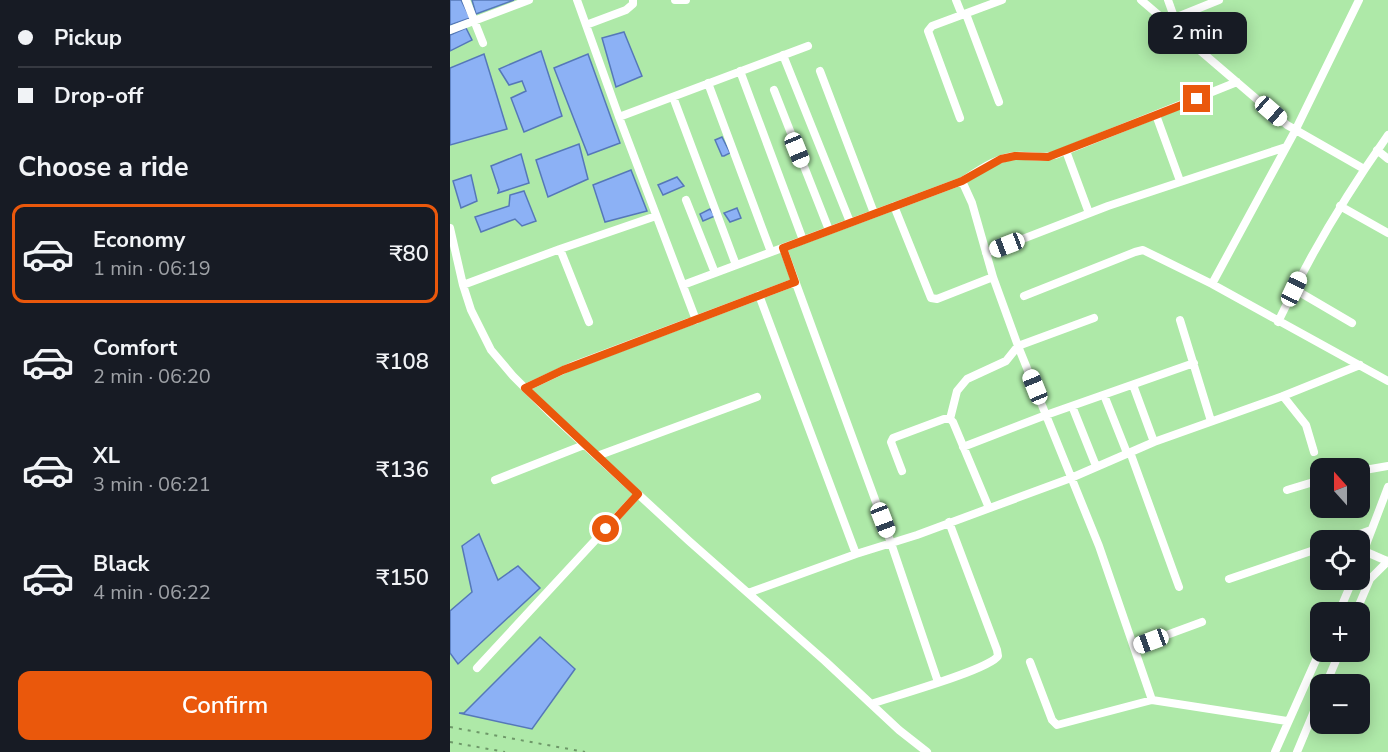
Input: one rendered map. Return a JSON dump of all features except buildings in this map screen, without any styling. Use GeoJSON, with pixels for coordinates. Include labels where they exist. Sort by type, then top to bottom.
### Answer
{"type":"FeatureCollection","features":[{"type":"Feature","properties":{"kind":"street"},"geometry":{"type":"LineString","coordinates":[[466,0],[483,43]]}},
{"type":"Feature","properties":{"kind":"street"},"geometry":{"type":"LineString","coordinates":[[450,30],[529,0]]}},
{"type":"Feature","properties":{"kind":"street"},"geometry":{"type":"LineString","coordinates":[[577,0],[696,320]]}},
{"type":"Feature","properties":{"kind":"street"},"geometry":{"type":"LineString","coordinates":[[586,25],[626,10],[633,4],[633,0]]}},
{"type":"Feature","properties":{"kind":"street"},"geometry":{"type":"LineString","coordinates":[[675,0],[686,0]]}},
{"type":"Feature","properties":{"kind":"street"},"geometry":{"type":"LineString","coordinates":[[956,0],[964,14],[999,102]]}},
{"type":"Feature","properties":{"kind":"street"},"geometry":{"type":"LineString","coordinates":[[960,118],[928,31],[932,26],[1002,0]]}},
{"type":"Feature","properties":{"kind":"street"},"geometry":{"type":"LineString","coordinates":[[1142,0],[1171,21],[1237,82],[1295,131],[1364,169]]}},
{"type":"Feature","properties":{"kind":"street"},"geometry":{"type":"LineString","coordinates":[[1168,0],[1173,14],[1171,21]]}},
{"type":"Feature","properties":{"kind":"street"},"geometry":{"type":"LineString","coordinates":[[1171,21],[1219,0]]}},
{"type":"Feature","properties":{"kind":"street"},"geometry":{"type":"LineString","coordinates":[[1212,284],[1295,131],[1359,0]]}},
{"type":"Feature","properties":{"kind":"street"},"geometry":{"type":"LineString","coordinates":[[619,117],[808,46]]}},
{"type":"Feature","properties":{"kind":"street"},"geometry":{"type":"LineString","coordinates":[[783,55],[850,222]]}},
{"type":"Feature","properties":{"kind":"street"},"geometry":{"type":"LineString","coordinates":[[740,71],[803,240]]}},
{"type":"Feature","properties":{"kind":"street"},"geometry":{"type":"LineString","coordinates":[[820,71],[874,213]]}},
{"type":"Feature","properties":{"kind":"street"},"geometry":{"type":"LineString","coordinates":[[683,285],[962,181],[1008,157],[1048,157],[1237,82]]}},
{"type":"Feature","properties":{"kind":"street"},"geometry":{"type":"LineString","coordinates":[[708,83],[771,252]]}},
{"type":"Feature","properties":{"kind":"street"},"geometry":{"type":"LineString","coordinates":[[774,90],[829,230]]}},
{"type":"Feature","properties":{"kind":"street"},"geometry":{"type":"LineString","coordinates":[[673,98],[736,265]]}},
{"type":"Feature","properties":{"kind":"street"},"geometry":{"type":"LineString","coordinates":[[1156,115],[1180,181]]}},
{"type":"Feature","properties":{"kind":"street"},"geometry":{"type":"LineString","coordinates":[[1278,322],[1310,257],[1340,206],[1388,135]]}},
{"type":"Feature","properties":{"kind":"street"},"geometry":{"type":"LineString","coordinates":[[986,253],[1089,213],[1286,147]]}},
{"type":"Feature","properties":{"kind":"street"},"geometry":{"type":"LineString","coordinates":[[1377,150],[1388,159]]}},
{"type":"Feature","properties":{"kind":"street"},"geometry":{"type":"LineString","coordinates":[[1066,151],[1089,213]]}},
{"type":"Feature","properties":{"kind":"street"},"geometry":{"type":"LineString","coordinates":[[962,181],[975,211],[993,277],[1018,346],[1099,546],[1152,700]]}},
{"type":"Feature","properties":{"kind":"street"},"geometry":{"type":"LineString","coordinates":[[686,200],[715,273]]}},
{"type":"Feature","properties":{"kind":"street"},"geometry":{"type":"LineString","coordinates":[[894,206],[931,298],[937,299],[993,277]]}},
{"type":"Feature","properties":{"kind":"street"},"geometry":{"type":"LineString","coordinates":[[1340,206],[1388,233]]}},
{"type":"Feature","properties":{"kind":"street"},"geometry":{"type":"LineString","coordinates":[[463,285],[656,216]]}},
{"type":"Feature","properties":{"kind":"street"},"geometry":{"type":"LineString","coordinates":[[450,228],[471,310],[491,350],[525,388],[638,494],[899,730],[927,752]]}},
{"type":"Feature","properties":{"kind":"street"},"geometry":{"type":"LineString","coordinates":[[783,248],[891,543],[938,682]]}},
{"type":"Feature","properties":{"kind":"street"},"geometry":{"type":"LineString","coordinates":[[560,249],[589,321]]}},
{"type":"Feature","properties":{"kind":"street"},"geometry":{"type":"LineString","coordinates":[[1024,296],[1139,250],[1156,255],[1212,284],[1388,381]]}},
{"type":"Feature","properties":{"kind":"street"},"geometry":{"type":"LineString","coordinates":[[525,388],[563,370],[795,282]]}},
{"type":"Feature","properties":{"kind":"street"},"geometry":{"type":"LineString","coordinates":[[1294,289],[1352,323]]}},
{"type":"Feature","properties":{"kind":"street"},"geometry":{"type":"LineString","coordinates":[[759,295],[856,554]]}},
{"type":"Feature","properties":{"kind":"street"},"geometry":{"type":"LineString","coordinates":[[988,508],[950,419],[954,401],[961,386],[967,379],[1006,361],[1018,346],[1094,318]]}},
{"type":"Feature","properties":{"kind":"street"},"geometry":{"type":"LineString","coordinates":[[1180,320],[1211,421]]}},
{"type":"Feature","properties":{"kind":"street"},"geometry":{"type":"LineString","coordinates":[[963,447],[1194,363]]}},
{"type":"Feature","properties":{"kind":"street"},"geometry":{"type":"LineString","coordinates":[[748,593],[1071,478],[1154,442],[1360,366]]}},
{"type":"Feature","properties":{"kind":"street"},"geometry":{"type":"LineString","coordinates":[[1133,384],[1154,442]]}},
{"type":"Feature","properties":{"kind":"street"},"geometry":{"type":"LineString","coordinates":[[1104,395],[1129,453],[1179,587]]}},
{"type":"Feature","properties":{"kind":"street"},"geometry":{"type":"LineString","coordinates":[[1283,396],[1306,425],[1314,452]]}},
{"type":"Feature","properties":{"kind":"street"},"geometry":{"type":"LineString","coordinates":[[597,456],[757,397]]}},
{"type":"Feature","properties":{"kind":"street"},"geometry":{"type":"LineString","coordinates":[[1072,406],[1096,466]]}},
{"type":"Feature","properties":{"kind":"street"},"geometry":{"type":"LineString","coordinates":[[902,471],[891,442],[893,438],[944,419],[950,419]]}},
{"type":"Feature","properties":{"kind":"street"},"geometry":{"type":"LineString","coordinates":[[495,480],[584,445]]}},
{"type":"Feature","properties":{"kind":"street"},"geometry":{"type":"LineString","coordinates":[[1370,469],[1388,466]]}},
{"type":"Feature","properties":{"kind":"street"},"geometry":{"type":"LineString","coordinates":[[1287,490],[1310,483]]}},
{"type":"Feature","properties":{"kind":"street"},"geometry":{"type":"LineString","coordinates":[[1370,533],[1384,509],[1388,487]]}},
{"type":"Feature","properties":{"kind":"street"},"geometry":{"type":"LineString","coordinates":[[477,668],[638,494]]}},
{"type":"Feature","properties":{"kind":"street"},"geometry":{"type":"LineString","coordinates":[[871,704],[992,662],[998,653],[949,522]]}},
{"type":"Feature","properties":{"kind":"street"},"geometry":{"type":"LineString","coordinates":[[1228,579],[1310,551]]}},
{"type":"Feature","properties":{"kind":"street"},"geometry":{"type":"LineString","coordinates":[[1360,602],[1370,579],[1388,561],[1370,553]]}},
{"type":"Feature","properties":{"kind":"street"},"geometry":{"type":"LineString","coordinates":[[1134,647],[1202,622]]}},
{"type":"Feature","properties":{"kind":"street"},"geometry":{"type":"LineString","coordinates":[[1030,662],[1052,720],[1057,725],[1152,700],[1287,722]]}},
{"type":"Feature","properties":{"kind":"street"},"geometry":{"type":"LineString","coordinates":[[1275,752],[1315,662]]}},
{"type":"Feature","properties":{"kind":"street"},"geometry":{"type":"LineString","coordinates":[[1297,752],[1310,721]]}},
{"type":"Feature","properties":{"kind":"railway"},"geometry":{"type":"LineString","coordinates":[[450,727],[585,752]]}},
{"type":"Feature","properties":{"kind":"railway"},"geometry":{"type":"LineString","coordinates":[[450,742],[505,752]]}},
{"type":"Feature","properties":{"kind":"route"},"geometry":{"type":"LineString","coordinates":[[606,529],[638,494],[525,388],[563,370],[795,282],[783,248],[962,181],[1001,159],[1015,156],[1048,157],[1197,99]]}}]}
